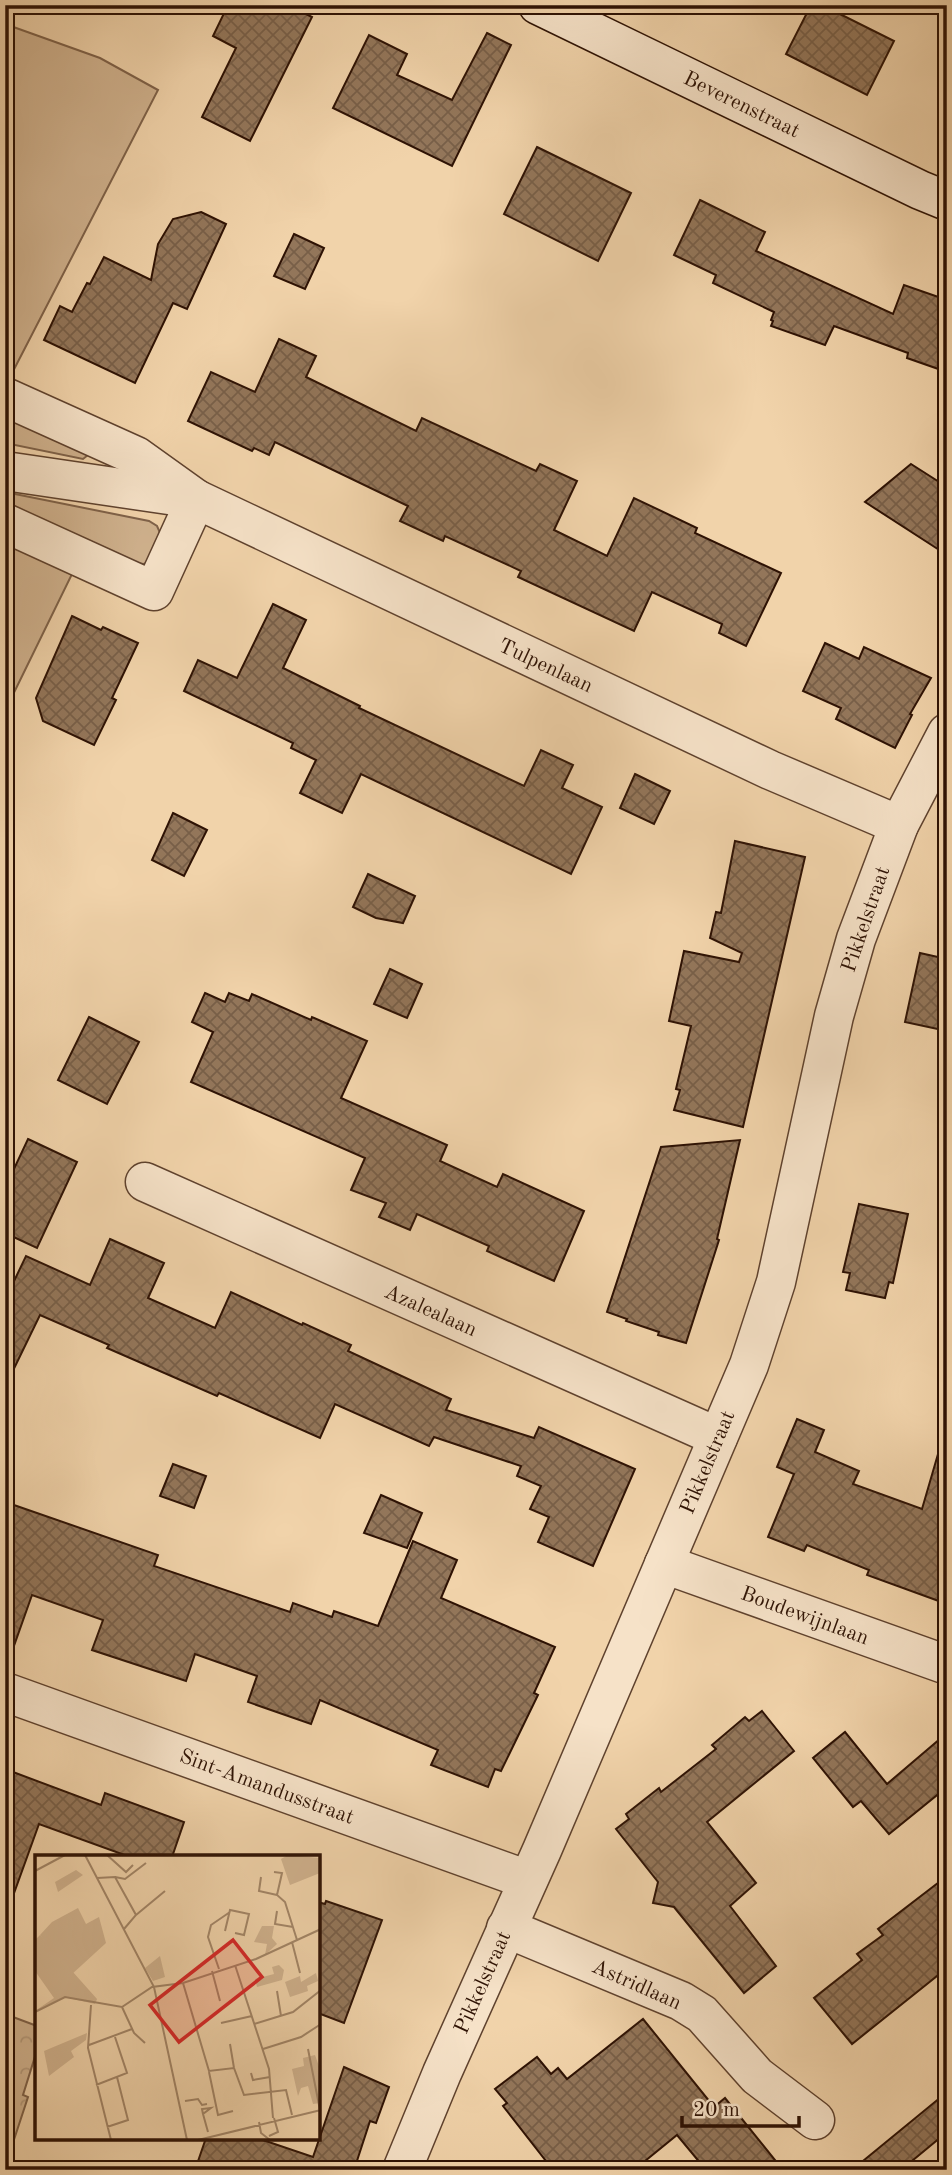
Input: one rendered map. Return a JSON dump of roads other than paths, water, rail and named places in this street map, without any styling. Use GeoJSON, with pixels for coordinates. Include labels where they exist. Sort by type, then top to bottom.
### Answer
{"type":"FeatureCollection","features":[{"type":"Feature","properties":{"kind":"street","name":"Beverenstraat"},"geometry":{"type":"LineString","coordinates":[[538,5],[919,190],[947,201]]}},
{"type":"Feature","properties":{"kind":"street","name":"Tulpenlaan"},"geometry":{"type":"LineString","coordinates":[[5,397],[136,456],[196,499],[770,770],[899,825]]}},
{"type":"Feature","properties":{"kind":"street","name":"Tulpenlaan"},"geometry":{"type":"LineString","coordinates":[[5,471],[196,499]]}},
{"type":"Feature","properties":{"kind":"street"},"geometry":{"type":"LineString","coordinates":[[5,523],[154,591],[196,499]]}},
{"type":"Feature","properties":{"kind":"street","name":"Pikkelstraat"},"geometry":{"type":"LineString","coordinates":[[402,2170],[749,1365],[776,1282],[834,1016],[856,939],[899,825],[947,733]]}},
{"type":"Feature","properties":{"kind":"street","name":"Azalealaan"},"geometry":{"type":"LineString","coordinates":[[145,1182],[718,1437]]}},
{"type":"Feature","properties":{"kind":"street","name":"Boudewijnlaan"},"geometry":{"type":"LineString","coordinates":[[664,1564],[947,1665]]}},
{"type":"Feature","properties":{"kind":"street","name":"Sint-Amandusstraat"},"geometry":{"type":"LineString","coordinates":[[5,1692],[528,1880]]}},
{"type":"Feature","properties":{"kind":"street","name":"Astridlaan"},"geometry":{"type":"LineString","coordinates":[[506,1928],[681,2001],[702,2014],[757,2076],[815,2120]]}}]}
